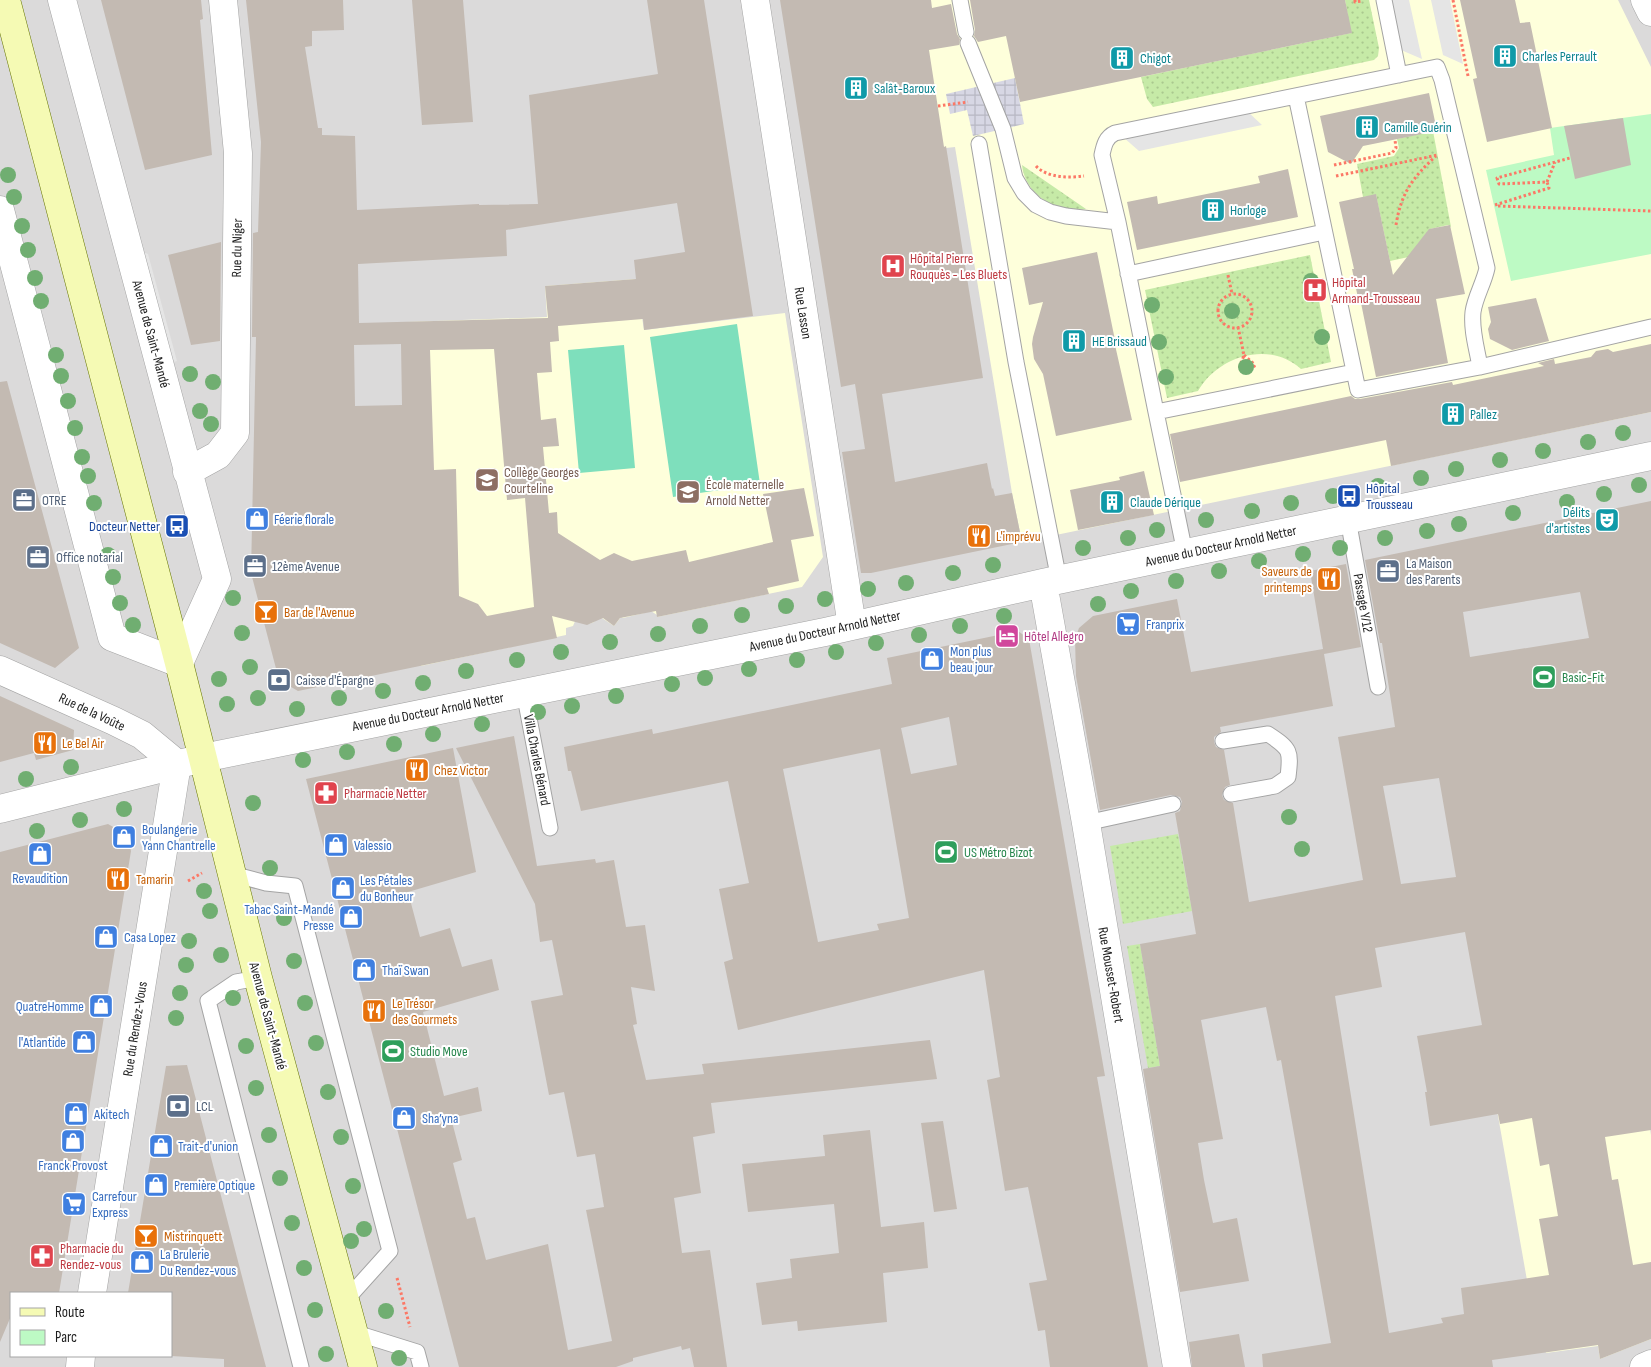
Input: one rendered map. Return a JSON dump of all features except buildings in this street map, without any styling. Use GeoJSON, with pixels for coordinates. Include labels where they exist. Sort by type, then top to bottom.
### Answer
{"type":"FeatureCollection","features":[{"type":"Feature","properties":{"kind":"main road","name":"Avenue de Saint-Mandé"},"geometry":{"type":"LineString","coordinates":[[6,0],[179,663],[190,761],[232,874],[362,1367]]}},
{"type":"Feature","properties":{"kind":"street","name":"Avenue de Saint-Mandé"},"geometry":{"type":"LineString","coordinates":[[62,0],[217,579],[179,663]]}},
{"type":"Feature","properties":{"kind":"street","name":"Rue du Niger"},"geometry":{"type":"LineString","coordinates":[[187,472],[218,455],[235,434],[238,153],[223,0]]}},
{"type":"Feature","properties":{"kind":"street","name":"Rue Lasson"},"geometry":{"type":"LineString","coordinates":[[755,0],[852,626]]}},
{"type":"Feature","properties":{"kind":"street"},"geometry":{"type":"LineString","coordinates":[[1645,0],[1651,12]]}},
{"type":"Feature","properties":{"kind":"street"},"geometry":{"type":"LineString","coordinates":[[0,210],[112,637],[179,663]]}},
{"type":"Feature","properties":{"kind":"street","name":"Avenue du Docteur Arnold Netter"},"geometry":{"type":"LineString","coordinates":[[0,809],[190,761],[852,626],[1051,581],[1651,456]]}},
{"type":"Feature","properties":{"kind":"street","name":"Rue Mousset-Robert"},"geometry":{"type":"LineString","coordinates":[[1051,581],[1086,823],[1177,1367]]}},
{"type":"Feature","properties":{"kind":"street","name":"Rue de la Voûte"},"geometry":{"type":"LineString","coordinates":[[0,670],[114,721],[190,761]]}},
{"type":"Feature","properties":{"kind":"street","name":"Rue du Rendez-Vous"},"geometry":{"type":"LineString","coordinates":[[92,1292],[153,920],[190,761]]}},
{"type":"Feature","properties":{"kind":"street"},"geometry":{"type":"LineString","coordinates":[[1644,1367],[1651,1364]]}},
{"type":"Feature","properties":{"kind":"lane"},"geometry":{"type":"LineString","coordinates":[[960,0],[967,38],[1003,128],[1015,178],[1024,193],[1036,205],[1050,212],[1066,216],[1118,222]]}},
{"type":"Feature","properties":{"kind":"lane"},"geometry":{"type":"LineString","coordinates":[[1384,0],[1399,75]]}},
{"type":"Feature","properties":{"kind":"lane"},"geometry":{"type":"LineString","coordinates":[[1185,553],[1118,222],[1102,155],[1104,145],[1111,135],[1437,68],[1442,80],[1487,268],[1485,281],[1473,311],[1473,329],[1480,367]]}},
{"type":"Feature","properties":{"kind":"lane"},"geometry":{"type":"LineString","coordinates":[[1296,96],[1358,390],[1480,367],[1651,327]]}},
{"type":"Feature","properties":{"kind":"lane"},"geometry":{"type":"LineString","coordinates":[[979,144],[1051,581]]}},
{"type":"Feature","properties":{"kind":"lane"},"geometry":{"type":"LineString","coordinates":[[1128,274],[1324,232]]}},
{"type":"Feature","properties":{"kind":"lane"},"geometry":{"type":"LineString","coordinates":[[1156,412],[1250,385],[1354,372]]}},
{"type":"Feature","properties":{"kind":"lane","name":"Passage Y/12"},"geometry":{"type":"LineString","coordinates":[[1348,519],[1378,687]]}},
{"type":"Feature","properties":{"kind":"lane","name":"Villa Charles Bénard"},"geometry":{"type":"LineString","coordinates":[[524,692],[550,828]]}},
{"type":"Feature","properties":{"kind":"lane"},"geometry":{"type":"LineString","coordinates":[[1223,741],[1268,734],[1283,743],[1290,757],[1288,777],[1276,786],[1231,794]]}},
{"type":"Feature","properties":{"kind":"lane"},"geometry":{"type":"LineString","coordinates":[[1086,823],[1174,804]]}},
{"type":"Feature","properties":{"kind":"lane"},"geometry":{"type":"LineString","coordinates":[[232,874],[266,883],[295,886],[390,1251],[345,1301]]}},
{"type":"Feature","properties":{"kind":"lane"},"geometry":{"type":"LineString","coordinates":[[258,978],[236,982],[208,1002],[301,1367]]}},
{"type":"Feature","properties":{"kind":"lane"},"geometry":{"type":"LineString","coordinates":[[353,1332],[417,1352],[421,1367]]}},
{"type":"Feature","properties":{"kind":"path"},"geometry":{"type":"LineString","coordinates":[[1453,0],[1468,76]]}},
{"type":"Feature","properties":{"kind":"path"},"geometry":{"type":"LineString","coordinates":[[1312,175],[1392,153],[1396,148],[1395,140]]}},
{"type":"Feature","properties":{"kind":"path"},"geometry":{"type":"LineString","coordinates":[[1312,175],[1436,155],[1408,186],[1398,211],[1396,225]]}},
{"type":"Feature","properties":{"kind":"path"},"geometry":{"type":"LineString","coordinates":[[1547,182],[1499,184],[1497,178],[1570,158]]}},
{"type":"Feature","properties":{"kind":"path"},"geometry":{"type":"LineString","coordinates":[[1494,206],[1549,188],[1547,182],[1555,162]]}},
{"type":"Feature","properties":{"kind":"path"},"geometry":{"type":"LineString","coordinates":[[1040,171],[1067,178],[1085,176]]}},
{"type":"Feature","properties":{"kind":"path"},"geometry":{"type":"LineString","coordinates":[[1472,205],[1651,211]]}},
{"type":"Feature","properties":{"kind":"path"},"geometry":{"type":"LineString","coordinates":[[1232,294],[1247,298],[1252,307],[1248,322],[1238,327],[1225,324],[1219,312],[1223,299],[1232,294]]}},
{"type":"Feature","properties":{"kind":"path"},"geometry":{"type":"LineString","coordinates":[[1238,327],[1244,355],[1239,369],[1250,385]]}},
{"type":"Feature","properties":{"kind":"path"},"geometry":{"type":"LineString","coordinates":[[1244,355],[1255,365],[1250,385]]}},
{"type":"Feature","properties":{"kind":"path"},"geometry":{"type":"LineString","coordinates":[[390,1251],[417,1352]]}},
{"type":"Feature","properties":{"kind":"shaded area"},"geometry":{"type":"Polygon","coordinates":[[[0,0],[1651,0],[1651,1367],[0,1367],[0,0]]]}},
{"type":"Feature","properties":{"kind":"shaded area"},"geometry":{"type":"Polygon","coordinates":[[[68,0],[77,0],[141,251],[148,254],[177,361],[170,363],[68,0]]]}},
{"type":"Feature","properties":{"kind":"shaded area","name":"Hôpital Armand-Trousseau"},"geometry":{"type":"Polygon","coordinates":[[[780,0],[1618,0],[1651,67],[1651,412],[1022,542],[1012,493],[955,147],[927,150],[780,0]]]}},
{"type":"Feature","properties":{"kind":"shaded area"},"geometry":{"type":"Polygon","coordinates":[[[1391,0],[1409,0],[1422,59],[1401,50],[1391,0]]]}},
{"type":"Feature","properties":{"kind":"shaded area"},"geometry":{"type":"Polygon","coordinates":[[[1431,0],[1450,0],[1463,64],[1443,55],[1431,0]]]}},
{"type":"Feature","properties":{"kind":"shaded area"},"geometry":{"type":"Polygon","coordinates":[[[1015,78],[1024,124],[973,136],[967,110],[950,114],[946,94],[1015,78]]]}},
{"type":"Feature","properties":{"kind":"shaded area"},"geometry":{"type":"Polygon","coordinates":[[[1247,111],[1262,125],[1139,151],[1123,137],[1247,111]]]}},
{"type":"Feature","properties":{"kind":"shaded area","name":"École maternelle Arnold Netter"},"geometry":{"type":"Polygon","coordinates":[[[636,279],[644,330],[785,313],[823,557],[802,587],[657,617],[648,609],[644,613],[621,617],[614,626],[599,616],[594,622],[589,624],[576,619],[573,626],[566,628],[566,635],[421,666],[407,322],[547,317],[545,286],[636,279]]]}},
{"type":"Feature","properties":{"kind":"shaded area"},"geometry":{"type":"Polygon","coordinates":[[[1482,1025],[1645,1098],[1651,1135],[1651,1339],[1600,1359],[1598,1346],[1546,1353],[1540,1320],[1534,1320],[1482,1025]]]}},
{"type":"Feature","properties":{"kind":"green space"},"geometry":{"type":"Polygon","coordinates":[[[1345,0],[1369,0],[1379,48],[1378,56],[1374,60],[1153,107],[1147,99],[1141,77],[1351,33],[1345,0]]]}},
{"type":"Feature","properties":{"kind":"green space"},"geometry":{"type":"Polygon","coordinates":[[[1651,114],[1651,254],[1511,281],[1486,170],[1554,155],[1550,128],[1651,114]]]}},
{"type":"Feature","properties":{"kind":"green space"},"geometry":{"type":"Polygon","coordinates":[[[1433,131],[1451,227],[1448,225],[1430,229],[1427,232],[1432,252],[1390,261],[1376,195],[1363,197],[1357,164],[1394,156],[1399,148],[1397,139],[1433,131]]]}},
{"type":"Feature","properties":{"kind":"green space"},"geometry":{"type":"Polygon","coordinates":[[[1022,165],[1086,209],[1064,208],[1044,200],[1029,185],[1024,176],[1022,165]]]}},
{"type":"Feature","properties":{"kind":"green space"},"geometry":{"type":"Polygon","coordinates":[[[1310,255],[1331,362],[1301,369],[1288,360],[1274,355],[1245,356],[1231,361],[1218,369],[1198,391],[1167,398],[1145,290],[1310,255]]]}},
{"type":"Feature","properties":{"kind":"green space"},"geometry":{"type":"Polygon","coordinates":[[[737,324],[760,484],[673,497],[650,337],[737,324]]]}},
{"type":"Feature","properties":{"kind":"green space"},"geometry":{"type":"Polygon","coordinates":[[[624,345],[635,468],[579,473],[568,350],[624,345]]]}},
{"type":"Feature","properties":{"kind":"green space"},"geometry":{"type":"Polygon","coordinates":[[[1178,834],[1192,911],[1123,924],[1110,846],[1178,834]]]}},
{"type":"Feature","properties":{"kind":"green space"},"geometry":{"type":"Polygon","coordinates":[[[1140,944],[1160,1066],[1148,1068],[1127,946],[1140,944]]]}},
{"type":"Feature","properties":{"kind":"place","name":"Charles Perrault"},"geometry":{"type":"Point","coordinates":[1505,56]}},
{"type":"Feature","properties":{"kind":"place","name":"Chigot"},"geometry":{"type":"Point","coordinates":[1122,58]}},
{"type":"Feature","properties":{"kind":"place","name":"Salât-Baroux"},"geometry":{"type":"Point","coordinates":[856,88]}},
{"type":"Feature","properties":{"kind":"place","name":"Camille Guérin"},"geometry":{"type":"Point","coordinates":[1367,127]}},
{"type":"Feature","properties":{"kind":"place","name":"Horloge"},"geometry":{"type":"Point","coordinates":[1213,210]}},
{"type":"Feature","properties":{"kind":"place","name":"Hôpital Pierre Rouquès - Les Bluets"},"geometry":{"type":"Point","coordinates":[893,266]}},
{"type":"Feature","properties":{"kind":"place","name":"Hôpital Armand-Trousseau"},"geometry":{"type":"Point","coordinates":[1315,290]}},
{"type":"Feature","properties":{"kind":"place","name":"HE Brissaud"},"geometry":{"type":"Point","coordinates":[1074,341]}},
{"type":"Feature","properties":{"kind":"place","name":"Pallez"},"geometry":{"type":"Point","coordinates":[1453,414]}},
{"type":"Feature","properties":{"kind":"place","name":"Collège Georges Courteline"},"geometry":{"type":"Point","coordinates":[487,480]}},
{"type":"Feature","properties":{"kind":"place","name":"École maternelle Arnold Netter"},"geometry":{"type":"Point","coordinates":[688,492]}},
{"type":"Feature","properties":{"kind":"place","name":"Hôpital Trousseau"},"geometry":{"type":"Point","coordinates":[1349,496]}},
{"type":"Feature","properties":{"kind":"place","name":"OTRE"},"geometry":{"type":"Point","coordinates":[24,500]}},
{"type":"Feature","properties":{"kind":"place","name":"Claude Dérique"},"geometry":{"type":"Point","coordinates":[1112,502]}},
{"type":"Feature","properties":{"kind":"place","name":"Féerie florale"},"geometry":{"type":"Point","coordinates":[257,519]}},
{"type":"Feature","properties":{"kind":"place","name":"Délits d'artistes"},"geometry":{"type":"Point","coordinates":[1607,520]}},
{"type":"Feature","properties":{"kind":"place","name":"Docteur Netter"},"geometry":{"type":"Point","coordinates":[177,526]}},
{"type":"Feature","properties":{"kind":"place","name":"L'imprévu"},"geometry":{"type":"Point","coordinates":[979,536]}},
{"type":"Feature","properties":{"kind":"place","name":"Office notarial"},"geometry":{"type":"Point","coordinates":[38,557]}},
{"type":"Feature","properties":{"kind":"place","name":"12ème Avenue"},"geometry":{"type":"Point","coordinates":[255,566]}},
{"type":"Feature","properties":{"kind":"place","name":"La Maison des Parents"},"geometry":{"type":"Point","coordinates":[1388,571]}},
{"type":"Feature","properties":{"kind":"place","name":"Saveurs de printemps"},"geometry":{"type":"Point","coordinates":[1329,579]}},
{"type":"Feature","properties":{"kind":"place","name":"Bar de l'Avenue"},"geometry":{"type":"Point","coordinates":[266,612]}},
{"type":"Feature","properties":{"kind":"place","name":"Franprix"},"geometry":{"type":"Point","coordinates":[1128,624]}},
{"type":"Feature","properties":{"kind":"place","name":"Hôtel Allegro"},"geometry":{"type":"Point","coordinates":[1007,636]}},
{"type":"Feature","properties":{"kind":"place","name":"Mon plus beau jour"},"geometry":{"type":"Point","coordinates":[932,659]}},
{"type":"Feature","properties":{"kind":"place","name":"Basic-Fit"},"geometry":{"type":"Point","coordinates":[1544,677]}},
{"type":"Feature","properties":{"kind":"place","name":"Caisse d'Épargne"},"geometry":{"type":"Point","coordinates":[279,680]}},
{"type":"Feature","properties":{"kind":"place","name":"Le Bel Air"},"geometry":{"type":"Point","coordinates":[45,743]}},
{"type":"Feature","properties":{"kind":"place","name":"Chez Victor"},"geometry":{"type":"Point","coordinates":[417,770]}},
{"type":"Feature","properties":{"kind":"place","name":"Pharmacie Netter"},"geometry":{"type":"Point","coordinates":[326,793]}},
{"type":"Feature","properties":{"kind":"place","name":"Boulangerie Yann Chantrelle"},"geometry":{"type":"Point","coordinates":[124,837]}},
{"type":"Feature","properties":{"kind":"place","name":"Valessio"},"geometry":{"type":"Point","coordinates":[336,845]}},
{"type":"Feature","properties":{"kind":"place","name":"US Métro Bizot"},"geometry":{"type":"Point","coordinates":[946,852]}},
{"type":"Feature","properties":{"kind":"place","name":"Revaudition"},"geometry":{"type":"Point","coordinates":[40,854]}},
{"type":"Feature","properties":{"kind":"place","name":"Tamarin"},"geometry":{"type":"Point","coordinates":[118,879]}},
{"type":"Feature","properties":{"kind":"place","name":"Les Pétales du Bonheur"},"geometry":{"type":"Point","coordinates":[343,888]}},
{"type":"Feature","properties":{"kind":"place","name":"Tabac Saint-Mandé Presse"},"geometry":{"type":"Point","coordinates":[351,917]}},
{"type":"Feature","properties":{"kind":"place","name":"Casa Lopez"},"geometry":{"type":"Point","coordinates":[106,937]}},
{"type":"Feature","properties":{"kind":"place","name":"Thaï Swan"},"geometry":{"type":"Point","coordinates":[364,970]}},
{"type":"Feature","properties":{"kind":"place","name":"QuatreHomme"},"geometry":{"type":"Point","coordinates":[101,1006]}},
{"type":"Feature","properties":{"kind":"place","name":"Le Trésor des Gourmets"},"geometry":{"type":"Point","coordinates":[374,1011]}},
{"type":"Feature","properties":{"kind":"place","name":"l'Atlantide"},"geometry":{"type":"Point","coordinates":[84,1042]}},
{"type":"Feature","properties":{"kind":"place","name":"Studio Move"},"geometry":{"type":"Point","coordinates":[393,1051]}},
{"type":"Feature","properties":{"kind":"place","name":"LCL"},"geometry":{"type":"Point","coordinates":[178,1106]}},
{"type":"Feature","properties":{"kind":"place","name":"Akitech"},"geometry":{"type":"Point","coordinates":[76,1114]}},
{"type":"Feature","properties":{"kind":"place","name":"Sha’yna"},"geometry":{"type":"Point","coordinates":[404,1118]}},
{"type":"Feature","properties":{"kind":"place","name":"Franck Provost"},"geometry":{"type":"Point","coordinates":[73,1141]}},
{"type":"Feature","properties":{"kind":"place","name":"Trait-d'union"},"geometry":{"type":"Point","coordinates":[161,1146]}},
{"type":"Feature","properties":{"kind":"place","name":"Première Optique"},"geometry":{"type":"Point","coordinates":[156,1185]}},
{"type":"Feature","properties":{"kind":"place","name":"Carrefour Express"},"geometry":{"type":"Point","coordinates":[74,1204]}},
{"type":"Feature","properties":{"kind":"place","name":"Mistrinquett"},"geometry":{"type":"Point","coordinates":[146,1236]}},
{"type":"Feature","properties":{"kind":"place","name":"Pharmacie du Rendez-vous"},"geometry":{"type":"Point","coordinates":[42,1256]}},
{"type":"Feature","properties":{"kind":"place","name":"La Brulerie Du Rendez-vous"},"geometry":{"type":"Point","coordinates":[142,1262]}}]}
